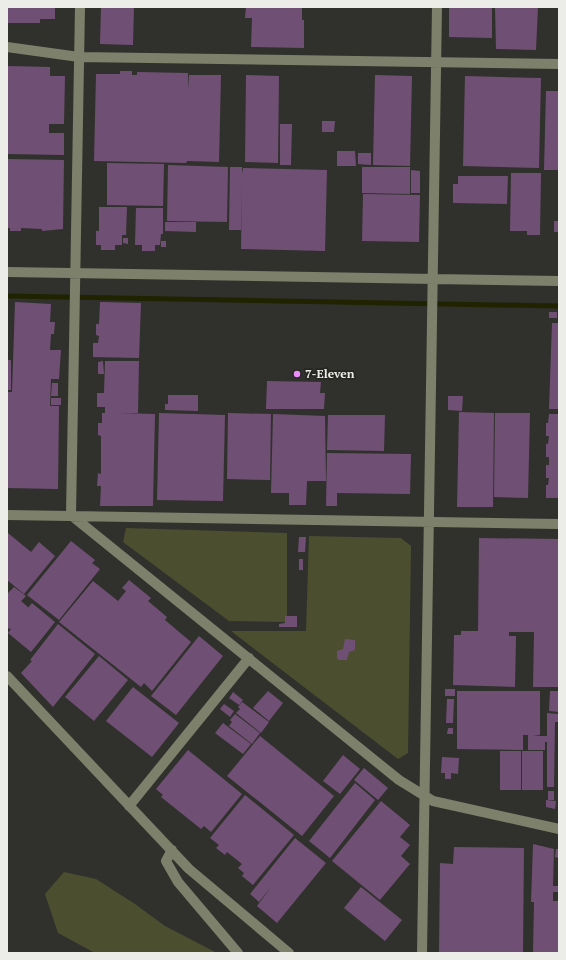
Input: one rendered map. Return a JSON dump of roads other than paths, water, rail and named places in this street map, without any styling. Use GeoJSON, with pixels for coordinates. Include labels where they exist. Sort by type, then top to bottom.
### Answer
{"type":"FeatureCollection","features":[{"type":"Feature","properties":{"kind":"street"},"geometry":{"type":"LineString","coordinates":[[80,7],[71,515],[399,780],[433,801],[559,829]]}},
{"type":"Feature","properties":{"kind":"street"},"geometry":{"type":"LineString","coordinates":[[422,953],[434,279],[437,7]]}},
{"type":"Feature","properties":{"kind":"street"},"geometry":{"type":"LineString","coordinates":[[7,47],[79,57],[559,64]]}},
{"type":"Feature","properties":{"kind":"street"},"geometry":{"type":"LineString","coordinates":[[7,272],[559,281]]}},
{"type":"Feature","properties":{"kind":"street"},"geometry":{"type":"LineString","coordinates":[[7,515],[559,524]]}},
{"type":"Feature","properties":{"kind":"street"},"geometry":{"type":"LineString","coordinates":[[129,806],[248,658]]}},
{"type":"Feature","properties":{"kind":"street"},"geometry":{"type":"LineString","coordinates":[[7,676],[189,869],[289,953]]}},
{"type":"Feature","properties":{"kind":"street"},"geometry":{"type":"LineString","coordinates":[[172,850],[166,861],[178,882],[237,949],[238,953]]}},
{"type":"Feature","properties":{"kind":"waterway"},"geometry":{"type":"LineString","coordinates":[[7,296],[558,306]]}},
{"type":"Feature","properties":{"kind":"place","name":"7-Eleven"},"geometry":{"type":"Point","coordinates":[297,374]}}]}
